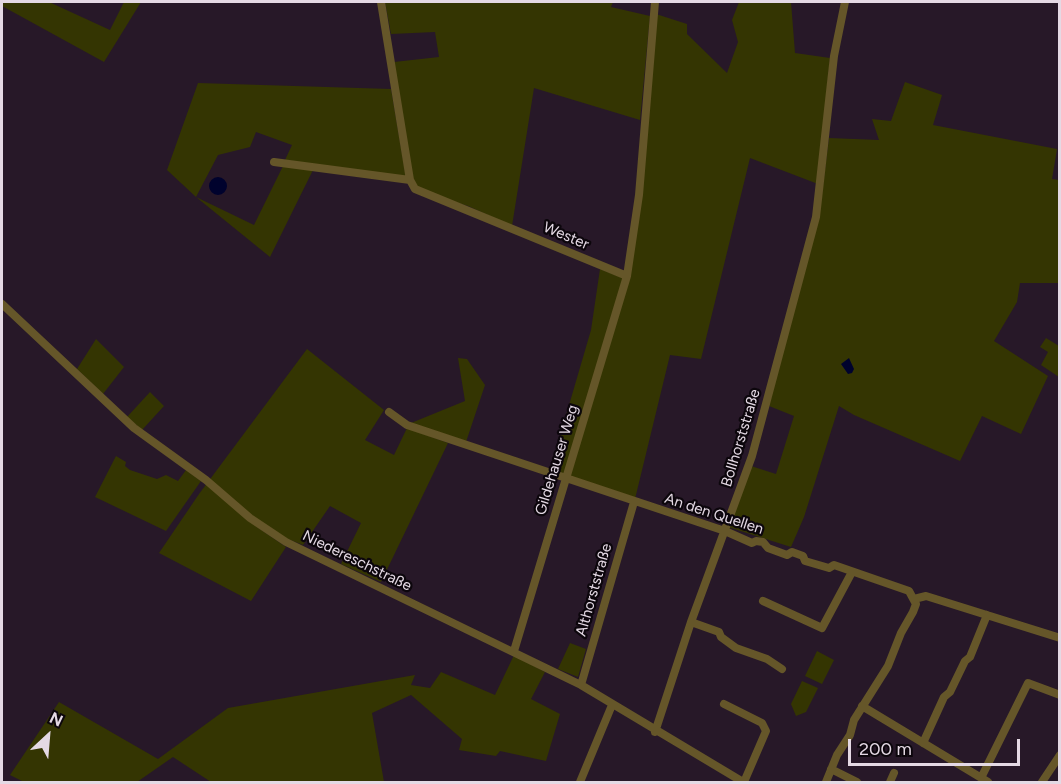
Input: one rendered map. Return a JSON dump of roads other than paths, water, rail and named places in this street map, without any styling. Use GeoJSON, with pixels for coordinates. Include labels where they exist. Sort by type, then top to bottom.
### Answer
{"type":"FeatureCollection","features":[{"type":"Feature","properties":{"kind":"street"},"geometry":{"type":"LineString","coordinates":[[274,162],[410,180],[381,2]]}},
{"type":"Feature","properties":{"kind":"street"},"geometry":{"type":"LineString","coordinates":[[627,276],[639,195],[654,2]]}},
{"type":"Feature","properties":{"kind":"street","name":"Bollhorststraße"},"geometry":{"type":"LineString","coordinates":[[655,732],[691,622],[753,456],[816,217],[834,56],[845,2]]}},
{"type":"Feature","properties":{"kind":"street","name":"Wester"},"geometry":{"type":"LineString","coordinates":[[410,180],[415,189],[425,195],[468,210],[627,276]]}},
{"type":"Feature","properties":{"kind":"street","name":"Gildehauser Weg"},"geometry":{"type":"LineString","coordinates":[[514,651],[627,276]]}},
{"type":"Feature","properties":{"kind":"street","name":"Niedereschstraße"},"geometry":{"type":"LineString","coordinates":[[2,304],[134,428],[206,480],[250,519],[286,542],[581,685],[655,732],[743,783]]}},
{"type":"Feature","properties":{"kind":"street","name":"An den Quellen"},"geometry":{"type":"LineString","coordinates":[[389,412],[407,425],[724,531],[752,543],[763,542],[768,548],[778,552],[788,555],[792,552],[803,556],[805,561],[829,568],[834,565],[873,578],[880,583],[903,587],[914,599],[926,596],[1059,638]]}},
{"type":"Feature","properties":{"kind":"street","name":"Althorststraße"},"geometry":{"type":"LineString","coordinates":[[581,685],[634,502]]}},
{"type":"Feature","properties":{"kind":"street"},"geometry":{"type":"LineString","coordinates":[[763,601],[822,628],[852,572]]}},
{"type":"Feature","properties":{"kind":"street"},"geometry":{"type":"LineString","coordinates":[[826,783],[862,706],[888,666],[901,633],[913,612],[914,599]]}},
{"type":"Feature","properties":{"kind":"street"},"geometry":{"type":"LineString","coordinates":[[923,743],[944,698],[950,692],[965,662],[970,657],[987,615]]}},
{"type":"Feature","properties":{"kind":"street"},"geometry":{"type":"LineString","coordinates":[[691,622],[719,632],[721,638],[736,648],[767,659],[782,669]]}},
{"type":"Feature","properties":{"kind":"street"},"geometry":{"type":"LineString","coordinates":[[862,706],[984,780],[1028,683],[1059,695]]}},
{"type":"Feature","properties":{"kind":"street"},"geometry":{"type":"LineString","coordinates":[[724,704],[762,723],[766,731],[743,783]]}},
{"type":"Feature","properties":{"kind":"street"},"geometry":{"type":"LineString","coordinates":[[580,783],[612,705]]}},
{"type":"Feature","properties":{"kind":"street"},"geometry":{"type":"LineString","coordinates":[[1042,783],[1059,755]]}},
{"type":"Feature","properties":{"kind":"street"},"geometry":{"type":"LineString","coordinates":[[831,769],[857,783]]}},
{"type":"Feature","properties":{"kind":"street"},"geometry":{"type":"LineString","coordinates":[[890,783],[894,773]]}},
{"type":"Feature","properties":{"kind":"water"},"geometry":{"type":"Polygon","coordinates":[[[218,177],[224,180],[227,186],[224,192],[218,195],[212,192],[209,186],[212,180],[218,177]]]}},
{"type":"Feature","properties":{"kind":"water"},"geometry":{"type":"Polygon","coordinates":[[[849,358],[854,369],[848,374],[841,364],[849,358]]]}}]}
